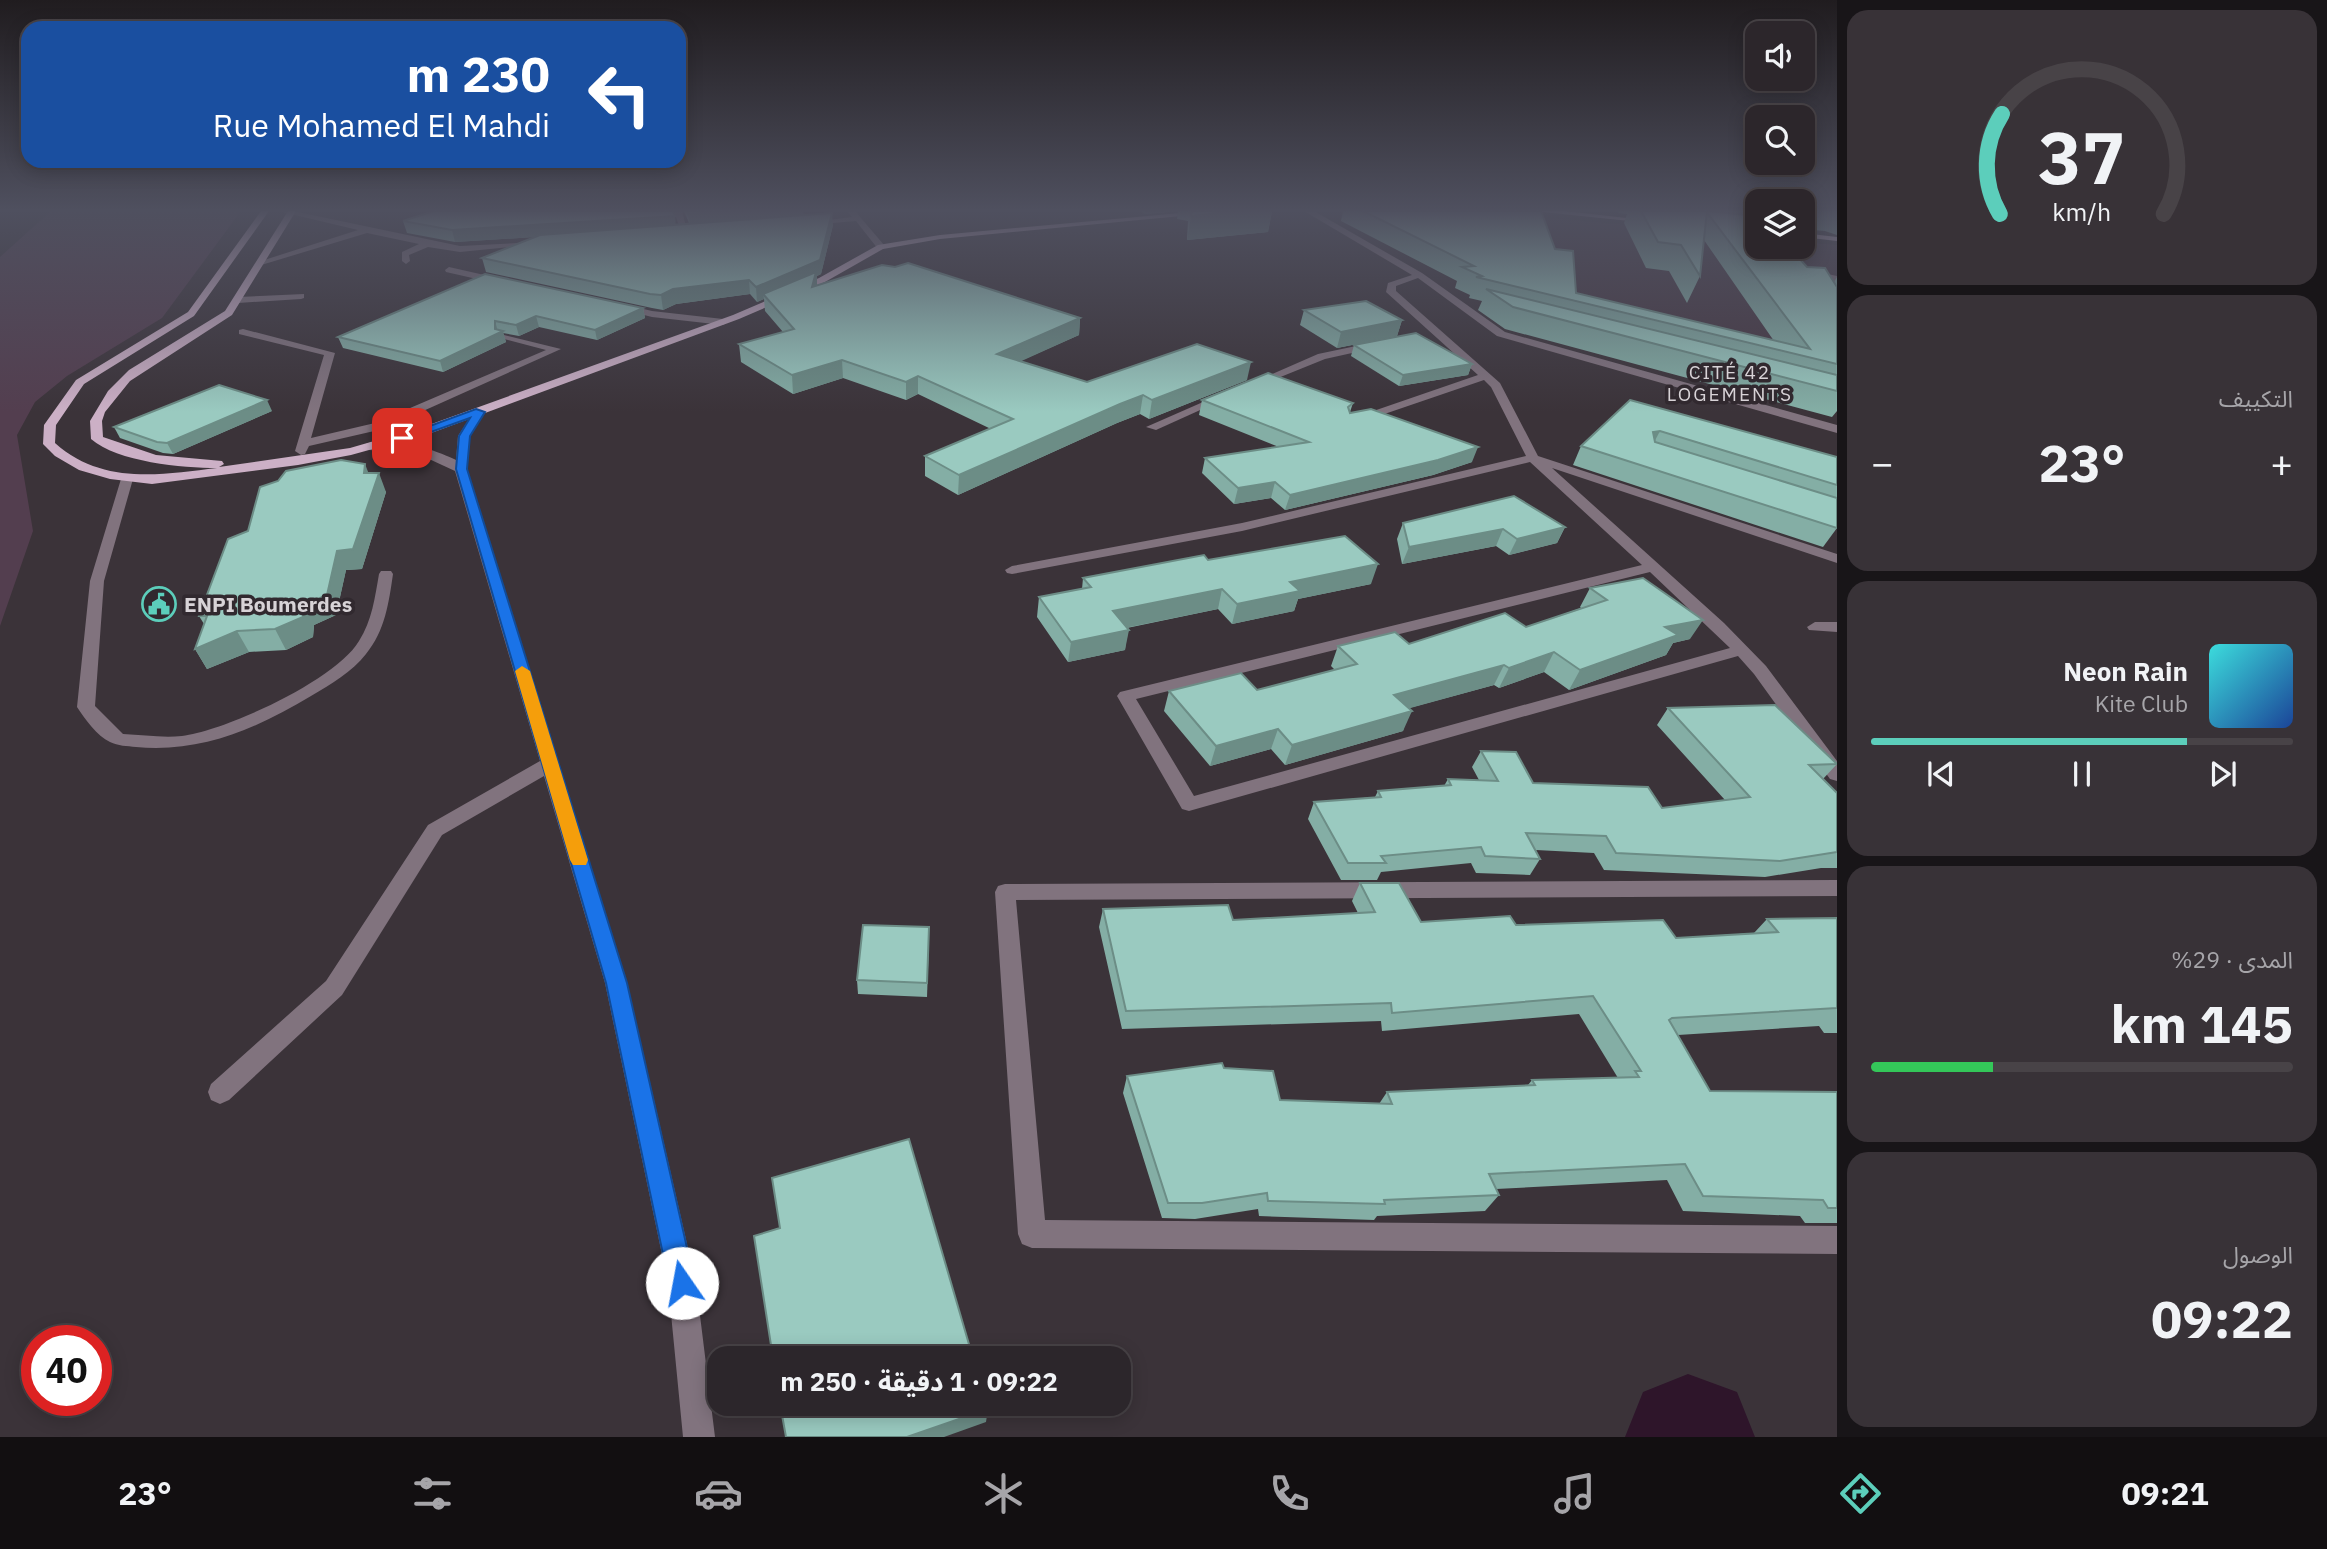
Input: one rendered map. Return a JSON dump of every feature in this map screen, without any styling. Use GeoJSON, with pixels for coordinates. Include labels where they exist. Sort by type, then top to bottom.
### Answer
{"type":"FeatureCollection","features":[{"type":"Feature","properties":{"kind":"main road"},"geometry":{"type":"LineString","coordinates":[[217,278],[191,314],[107,363],[80,383],[50,425],[49,444],[63,459],[93,471],[127,479],[189,477],[298,461],[369,446],[479,412],[723,322],[825,278]]}},
{"type":"Feature","properties":{"kind":"main road"},"geometry":{"type":"LineString","coordinates":[[252,278],[238,300],[218,321],[132,372],[120,383],[97,417],[93,431],[97,439],[109,446],[179,462],[205,464],[298,461]]}},
{"type":"Feature","properties":{"kind":"street"},"geometry":{"type":"LineString","coordinates":[[484,278],[506,283]]}},
{"type":"Feature","properties":{"kind":"street"},"geometry":{"type":"LineString","coordinates":[[1408,278],[1391,285],[1391,292],[1432,334],[1496,384],[1533,458],[1741,650],[1760,670],[1835,769]]}},
{"type":"Feature","properties":{"kind":"street"},"geometry":{"type":"LineString","coordinates":[[1423,278],[1490,328],[1516,340],[1837,429]]}},
{"type":"Feature","properties":{"kind":"street"},"geometry":{"type":"LineString","coordinates":[[1813,278],[1818,286]]}},
{"type":"Feature","properties":{"kind":"street"},"geometry":{"type":"LineString","coordinates":[[238,300],[301,296]]}},
{"type":"Feature","properties":{"kind":"street"},"geometry":{"type":"LineString","coordinates":[[1451,298],[1478,304]]}},
{"type":"Feature","properties":{"kind":"street"},"geometry":{"type":"LineString","coordinates":[[613,305],[652,314],[723,322]]}},
{"type":"Feature","properties":{"kind":"street"},"geometry":{"type":"LineString","coordinates":[[243,331],[330,354],[298,461]]}},
{"type":"Feature","properties":{"kind":"street"},"geometry":{"type":"LineString","coordinates":[[304,443],[379,426],[556,349],[504,336]]}},
{"type":"Feature","properties":{"kind":"street"},"geometry":{"type":"LineString","coordinates":[[1242,389],[1322,356],[1387,343]]}},
{"type":"Feature","properties":{"kind":"street"},"geometry":{"type":"LineString","coordinates":[[1350,423],[1486,376]]}},
{"type":"Feature","properties":{"kind":"street"},"geometry":{"type":"LineString","coordinates":[[1152,427],[1230,394]]}},
{"type":"Feature","properties":{"kind":"street"},"geometry":{"type":"LineString","coordinates":[[479,412],[464,436],[461,469],[616,983],[682,1283],[699,1430]]}},
{"type":"Feature","properties":{"kind":"street"},"geometry":{"type":"LineString","coordinates":[[369,446],[417,447],[440,455],[461,469]]}},
{"type":"Feature","properties":{"kind":"street"},"geometry":{"type":"LineString","coordinates":[[1012,570],[1242,527],[1533,458],[1835,557]]}},
{"type":"Feature","properties":{"kind":"street"},"geometry":{"type":"LineString","coordinates":[[127,479],[97,581],[86,707],[116,738],[157,744],[194,741],[226,732],[269,714],[350,664],[378,623],[386,574]]}},
{"type":"Feature","properties":{"kind":"street"},"geometry":{"type":"LineString","coordinates":[[1652,566],[1125,696],[1189,804],[1741,650]]}},
{"type":"Feature","properties":{"kind":"street"},"geometry":{"type":"LineString","coordinates":[[1815,627],[1837,627]]}},
{"type":"Feature","properties":{"kind":"street"},"geometry":{"type":"LineString","coordinates":[[220,1092],[334,988],[435,830],[550,764]]}},
{"type":"Feature","properties":{"kind":"street"},"geometry":{"type":"LineString","coordinates":[[1837,888],[1005,891],[1032,1234],[1837,1240]]}},
{"type":"Feature","properties":{"kind":"shaded area"},"geometry":{"type":"Polygon","coordinates":[[[0,278],[191,278],[162,318],[67,376],[35,402],[17,435],[33,531],[0,626],[0,278]]]}},
{"type":"Feature","properties":{"kind":"shaded area"},"geometry":{"type":"Polygon","coordinates":[[[1519,278],[1837,278],[1837,368],[1527,291],[1519,278]]]}},
{"type":"Feature","properties":{"kind":"building"},"geometry":{"type":"Polygon","coordinates":[[[476,278],[504,278],[643,308],[595,330],[536,316],[516,325],[495,321],[495,329],[503,331],[440,361],[338,337],[476,278]]]}},
{"type":"Feature","properties":{"kind":"building"},"geometry":{"type":"Polygon","coordinates":[[[576,278],[777,278],[756,287],[749,280],[673,289],[661,295],[576,278]]]}},
{"type":"Feature","properties":{"kind":"building"},"geometry":{"type":"Polygon","coordinates":[[[801,278],[814,278],[812,287],[840,278],[955,278],[1080,318],[997,354],[1087,382],[1197,344],[1251,362],[1152,400],[1143,395],[959,475],[925,456],[1013,419],[918,376],[906,382],[842,360],[792,375],[739,344],[794,329],[763,294],[801,278]]]}},
{"type":"Feature","properties":{"kind":"building"},"geometry":{"type":"Polygon","coordinates":[[[1480,278],[1575,278],[1576,293],[1810,349],[1757,278],[1831,278],[1837,287],[1837,364],[1480,278]]]}},
{"type":"Feature","properties":{"kind":"building"},"geometry":{"type":"Polygon","coordinates":[[[1486,289],[1837,375],[1837,391],[1513,307],[1486,289]]]}},
{"type":"Feature","properties":{"kind":"building"},"geometry":{"type":"Polygon","coordinates":[[[1366,301],[1402,320],[1341,332],[1304,310],[1366,301]]]}},
{"type":"Feature","properties":{"kind":"building"},"geometry":{"type":"Polygon","coordinates":[[[1416,333],[1472,364],[1403,375],[1354,345],[1416,333]]]}},
{"type":"Feature","properties":{"kind":"building"},"geometry":{"type":"Polygon","coordinates":[[[1268,373],[1353,403],[1348,407],[1350,413],[1371,409],[1478,447],[1438,460],[1290,495],[1275,482],[1238,488],[1205,458],[1309,442],[1202,400],[1268,373]]]}},
{"type":"Feature","properties":{"kind":"building"},"geometry":{"type":"Polygon","coordinates":[[[219,385],[267,400],[167,443],[114,427],[219,385]]]}},
{"type":"Feature","properties":{"kind":"building"},"geometry":{"type":"Polygon","coordinates":[[[1630,400],[1837,457],[1837,485],[1660,431],[1653,432],[1655,442],[1837,498],[1837,528],[1581,446],[1630,400]]]}},
{"type":"Feature","properties":{"kind":"building"},"geometry":{"type":"Polygon","coordinates":[[[341,460],[365,464],[364,473],[379,473],[353,549],[337,551],[327,595],[304,605],[303,617],[275,629],[237,631],[195,649],[207,616],[199,616],[228,539],[248,531],[260,487],[278,481],[286,471],[341,460]]]}},
{"type":"Feature","properties":{"kind":"building"},"geometry":{"type":"Polygon","coordinates":[[[1514,496],[1565,527],[1517,539],[1503,529],[1409,547],[1403,523],[1514,496]]]}},
{"type":"Feature","properties":{"kind":"building"},"geometry":{"type":"Polygon","coordinates":[[[1345,536],[1378,564],[1290,582],[1300,591],[1237,604],[1222,589],[1113,611],[1129,630],[1071,642],[1039,597],[1091,587],[1083,578],[1204,555],[1208,560],[1345,536]]]}},
{"type":"Feature","properties":{"kind":"building"},"geometry":{"type":"Polygon","coordinates":[[[1643,578],[1703,620],[1665,627],[1678,635],[1580,670],[1554,652],[1509,668],[1504,665],[1394,695],[1412,711],[1292,745],[1278,729],[1216,746],[1169,691],[1241,673],[1257,690],[1357,664],[1338,646],[1395,632],[1409,644],[1505,613],[1526,627],[1607,600],[1590,588],[1643,578]]]}},
{"type":"Feature","properties":{"kind":"building"},"geometry":{"type":"Polygon","coordinates":[[[1775,705],[1837,764],[1809,765],[1837,793],[1837,852],[1780,861],[1616,853],[1606,836],[1526,833],[1540,859],[1485,856],[1481,847],[1381,856],[1386,863],[1348,863],[1314,802],[1381,797],[1378,791],[1451,785],[1448,779],[1498,781],[1481,751],[1516,752],[1533,783],[1648,787],[1662,808],[1750,797],[1668,708],[1775,705]]]}},
{"type":"Feature","properties":{"kind":"building"},"geometry":{"type":"Polygon","coordinates":[[[1360,883],[1399,883],[1421,922],[1510,916],[1516,925],[1663,920],[1676,938],[1778,932],[1767,919],[1837,918],[1837,1008],[1669,1020],[1710,1091],[1837,1092],[1837,1208],[1828,1208],[1823,1200],[1703,1196],[1685,1164],[1489,1174],[1499,1195],[1384,1200],[1385,1204],[1268,1201],[1267,1193],[1202,1203],[1168,1203],[1127,1076],[1222,1063],[1224,1068],[1273,1071],[1280,1100],[1392,1104],[1387,1092],[1535,1085],[1532,1080],[1639,1077],[1635,1071],[1641,1071],[1593,996],[1392,1013],[1391,1003],[1126,1011],[1103,909],[1228,905],[1233,920],[1375,912],[1360,883]]]}},
{"type":"Feature","properties":{"kind":"building"},"geometry":{"type":"Polygon","coordinates":[[[863,925],[929,927],[927,983],[857,980],[863,925]]]}},
{"type":"Feature","properties":{"kind":"building"},"geometry":{"type":"Polygon","coordinates":[[[909,1139],[969,1346],[771,1346],[754,1236],[780,1228],[772,1178],[909,1139]]]}},
{"type":"Feature","properties":{"kind":"building"},"geometry":{"type":"Polygon","coordinates":[[[782,1416],[968,1416],[907,1437],[786,1437],[782,1416]]]}},
{"type":"Feature","properties":{"kind":"slow traffic"},"geometry":{"type":"LineString","coordinates":[[522,671],[579,860]]}},
{"type":"Feature","properties":{"kind":"place","name":"ENPI Boumerdes"},"geometry":{"type":"Point","coordinates":[159,604]}},
{"type":"Feature","properties":{"kind":"district","name":"CITÉ 42 LOGEMENTS"},"geometry":{"type":"Point","coordinates":[1730,383]}},
{"type":"Feature","properties":{"kind":"route"},"geometry":{"type":"LineString","coordinates":[[402,438],[479,412],[464,436],[461,469],[616,983],[682,1283]]}}]}
